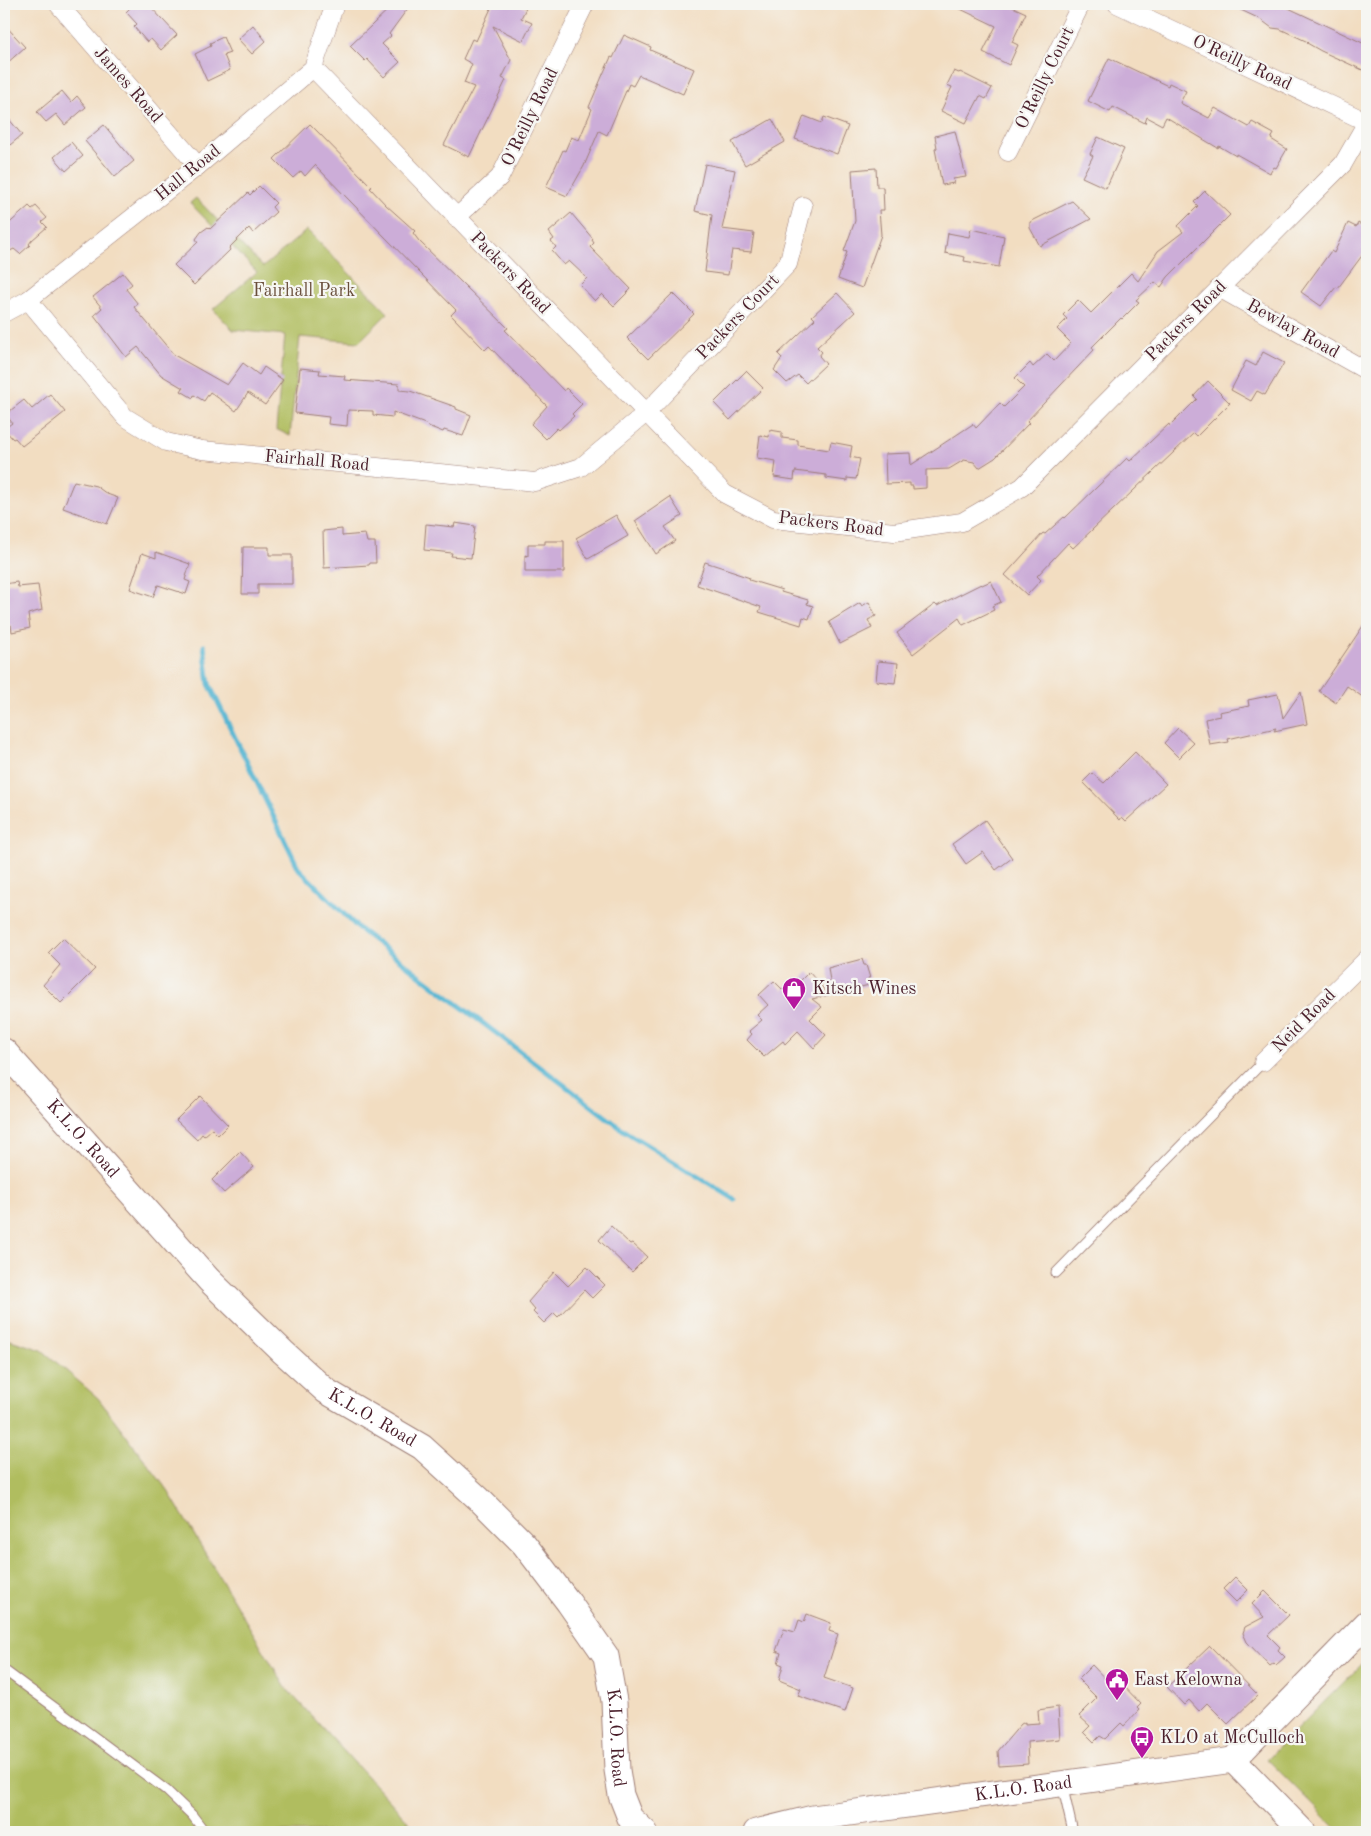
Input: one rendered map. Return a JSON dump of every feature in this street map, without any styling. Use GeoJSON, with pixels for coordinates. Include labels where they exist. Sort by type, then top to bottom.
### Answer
{"type":"FeatureCollection","features":[{"type":"Feature","properties":{"kind":"main road","name":"K.L.O. Road"},"geometry":{"type":"LineString","coordinates":[[4,1051],[209,1280],[326,1392],[422,1447],[479,1499],[524,1544],[606,1656],[614,1701],[617,1770],[621,1795],[630,1818],[645,1832]]}},
{"type":"Feature","properties":{"kind":"main road"},"geometry":{"type":"LineString","coordinates":[[1303,1832],[1232,1760],[1367,1623]]}},
{"type":"Feature","properties":{"kind":"main road","name":"K.L.O. Road"},"geometry":{"type":"LineString","coordinates":[[756,1832],[814,1818],[1232,1760]]}},
{"type":"Feature","properties":{"kind":"street","name":"James Road"},"geometry":{"type":"LineString","coordinates":[[58,4],[198,166]]}},
{"type":"Feature","properties":{"kind":"street"},"geometry":{"type":"LineString","coordinates":[[313,68],[335,4]]}},
{"type":"Feature","properties":{"kind":"street","name":"O'Reilly Road"},"geometry":{"type":"LineString","coordinates":[[456,218],[500,177],[586,4]]}},
{"type":"Feature","properties":{"kind":"street","name":"O'Reilly Court"},"geometry":{"type":"LineString","coordinates":[[1008,152],[1081,4]]}},
{"type":"Feature","properties":{"kind":"street","name":"O'Reilly Road"},"geometry":{"type":"LineString","coordinates":[[1116,4],[1367,122]]}},
{"type":"Feature","properties":{"kind":"street","name":"Hall Road"},"geometry":{"type":"LineString","coordinates":[[4,313],[28,300],[198,166],[313,68]]}},
{"type":"Feature","properties":{"kind":"street","name":"Packers Road"},"geometry":{"type":"LineString","coordinates":[[313,68],[725,494],[773,519],[894,532],[962,522],[1022,487],[1343,164],[1367,122]]}},
{"type":"Feature","properties":{"kind":"street","name":"Packers Court"},"geometry":{"type":"LineString","coordinates":[[646,413],[788,264],[804,206]]}},
{"type":"Feature","properties":{"kind":"street","name":"Bewlay Road"},"geometry":{"type":"LineString","coordinates":[[1219,288],[1367,371]]}},
{"type":"Feature","properties":{"kind":"street","name":"Fairhall Road"},"geometry":{"type":"LineString","coordinates":[[28,300],[125,417],[166,442],[202,450],[535,482],[581,467],[646,413]]}},
{"type":"Feature","properties":{"kind":"street","name":"Neid Road"},"geometry":{"type":"LineString","coordinates":[[1263,1062],[1367,959]]}},
{"type":"Feature","properties":{"kind":"lane"},"geometry":{"type":"LineString","coordinates":[[1056,1273],[1263,1062]]}},
{"type":"Feature","properties":{"kind":"lane"},"geometry":{"type":"LineString","coordinates":[[4,1670],[166,1790],[192,1814],[205,1832]]}},
{"type":"Feature","properties":{"kind":"lane"},"geometry":{"type":"LineString","coordinates":[[1062,1784],[1073,1832]]}},
{"type":"Feature","properties":{"kind":"green space","name":"Fairhall Park"},"geometry":{"type":"Polygon","coordinates":[[[196,198],[263,267],[307,230],[388,313],[359,342],[300,337],[290,436],[276,429],[285,335],[233,330],[213,309],[257,272],[190,203],[196,198]]]}},
{"type":"Feature","properties":{"kind":"green space"},"geometry":{"type":"Polygon","coordinates":[[[4,1338],[42,1350],[98,1398],[168,1491],[286,1688],[418,1832],[4,1832],[4,1338]]]}},
{"type":"Feature","properties":{"kind":"green space"},"geometry":{"type":"Polygon","coordinates":[[[1367,1659],[1367,1832],[1340,1832],[1267,1759],[1367,1659]]]}},
{"type":"Feature","properties":{"kind":"building"},"geometry":{"type":"Polygon","coordinates":[[[134,4],[148,4],[177,35],[161,50],[151,39],[147,42],[134,27],[137,24],[126,12],[134,4]]]}},
{"type":"Feature","properties":{"kind":"building"},"geometry":{"type":"Polygon","coordinates":[[[394,4],[411,4],[389,34],[391,36],[382,44],[400,62],[384,77],[367,59],[365,61],[350,46],[394,4]]]}},
{"type":"Feature","properties":{"kind":"building"},"geometry":{"type":"Polygon","coordinates":[[[493,4],[517,4],[526,8],[521,18],[532,23],[523,41],[493,26],[511,60],[502,78],[506,80],[469,157],[444,145],[474,87],[464,83],[472,64],[463,59],[472,39],[476,41],[493,4]]]}},
{"type":"Feature","properties":{"kind":"building"},"geometry":{"type":"Polygon","coordinates":[[[950,4],[1006,4],[1026,13],[1012,42],[1018,45],[1009,65],[983,52],[996,26],[950,4]]]}},
{"type":"Feature","properties":{"kind":"building"},"geometry":{"type":"Polygon","coordinates":[[[1228,4],[1280,4],[1367,45],[1367,72],[1321,51],[1308,42],[1280,29],[1272,28],[1260,19],[1228,4]]]}},
{"type":"Feature","properties":{"kind":"building"},"geometry":{"type":"Polygon","coordinates":[[[4,24],[25,47],[4,66],[4,24]]]}},
{"type":"Feature","properties":{"kind":"building"},"geometry":{"type":"Polygon","coordinates":[[[253,25],[266,41],[252,54],[238,39],[253,25]]]}},
{"type":"Feature","properties":{"kind":"building"},"geometry":{"type":"Polygon","coordinates":[[[624,35],[651,47],[650,50],[694,69],[683,94],[639,75],[633,86],[629,84],[607,135],[599,131],[584,166],[567,196],[546,187],[571,137],[579,140],[592,109],[589,107],[611,57],[613,58],[624,35]]]}},
{"type":"Feature","properties":{"kind":"building"},"geometry":{"type":"Polygon","coordinates":[[[223,37],[230,53],[224,55],[230,70],[207,81],[195,54],[211,46],[210,43],[223,37]]]}},
{"type":"Feature","properties":{"kind":"building"},"geometry":{"type":"Polygon","coordinates":[[[1109,58],[1168,86],[1169,83],[1186,91],[1180,103],[1209,118],[1215,108],[1249,127],[1252,122],[1274,134],[1271,139],[1287,149],[1276,168],[1274,167],[1270,173],[1236,154],[1236,156],[1219,146],[1218,148],[1166,117],[1162,125],[1147,117],[1145,123],[1113,107],[1110,112],[1088,101],[1109,58]]]}},
{"type":"Feature","properties":{"kind":"building"},"geometry":{"type":"Polygon","coordinates":[[[954,71],[960,72],[992,88],[986,99],[980,96],[966,123],[941,111],[952,87],[947,85],[954,71]]]}},
{"type":"Feature","properties":{"kind":"building"},"geometry":{"type":"Polygon","coordinates":[[[62,91],[71,102],[77,96],[86,107],[65,125],[56,114],[46,122],[37,112],[62,91]]]}},
{"type":"Feature","properties":{"kind":"building"},"geometry":{"type":"Polygon","coordinates":[[[4,113],[22,135],[4,150],[4,113]]]}},
{"type":"Feature","properties":{"kind":"building"},"geometry":{"type":"Polygon","coordinates":[[[804,116],[822,123],[824,117],[848,126],[837,154],[795,139],[804,116]]]}},
{"type":"Feature","properties":{"kind":"building"},"geometry":{"type":"Polygon","coordinates":[[[772,119],[785,142],[745,165],[732,142],[772,119]]]}},
{"type":"Feature","properties":{"kind":"building"},"geometry":{"type":"Polygon","coordinates":[[[310,124],[372,187],[370,188],[386,205],[415,231],[413,233],[419,241],[508,328],[505,330],[564,391],[566,388],[582,404],[572,414],[574,416],[559,430],[557,428],[546,439],[531,424],[547,406],[489,346],[485,350],[451,315],[456,310],[315,165],[305,176],[301,171],[293,178],[274,159],[310,124]]]}},
{"type":"Feature","properties":{"kind":"building"},"geometry":{"type":"Polygon","coordinates":[[[104,125],[134,161],[115,177],[85,141],[104,125]]]}},
{"type":"Feature","properties":{"kind":"building"},"geometry":{"type":"Polygon","coordinates":[[[955,131],[966,177],[953,179],[954,183],[942,185],[935,149],[937,148],[935,136],[955,131]]]}},
{"type":"Feature","properties":{"kind":"building"},"geometry":{"type":"Polygon","coordinates":[[[1098,137],[1124,149],[1106,188],[1082,177],[1093,156],[1090,154],[1098,137]]]}},
{"type":"Feature","properties":{"kind":"building"},"geometry":{"type":"Polygon","coordinates":[[[71,142],[83,156],[66,171],[54,157],[71,142]]]}},
{"type":"Feature","properties":{"kind":"building"},"geometry":{"type":"Polygon","coordinates":[[[705,164],[735,170],[722,229],[754,233],[751,252],[732,250],[728,275],[705,272],[712,215],[695,211],[705,164]]]}},
{"type":"Feature","properties":{"kind":"building"},"geometry":{"type":"Polygon","coordinates":[[[876,168],[877,187],[883,187],[884,210],[879,210],[881,235],[862,288],[838,279],[847,252],[844,251],[855,221],[852,170],[876,168]]]}},
{"type":"Feature","properties":{"kind":"building"},"geometry":{"type":"Polygon","coordinates":[[[259,186],[276,203],[272,207],[276,212],[253,233],[249,228],[229,248],[230,250],[194,285],[174,265],[198,242],[196,239],[201,232],[208,227],[210,229],[248,193],[250,195],[259,186]]]}},
{"type":"Feature","properties":{"kind":"building"},"geometry":{"type":"Polygon","coordinates":[[[1205,191],[1230,215],[1168,277],[1161,287],[1155,282],[1136,300],[1139,302],[1092,347],[1094,350],[995,458],[979,468],[974,462],[964,460],[949,469],[926,470],[926,488],[913,489],[910,483],[886,484],[885,454],[910,453],[911,465],[973,424],[976,428],[1000,403],[1004,407],[1024,387],[1015,378],[1030,363],[1033,367],[1047,354],[1054,361],[1071,343],[1057,329],[1067,319],[1063,315],[1078,300],[1091,313],[1131,273],[1138,281],[1158,251],[1183,232],[1178,226],[1198,206],[1194,202],[1205,191]]]}},
{"type":"Feature","properties":{"kind":"building"},"geometry":{"type":"Polygon","coordinates":[[[1072,201],[1091,219],[1040,246],[1030,228],[1030,222],[1072,201]]]}},
{"type":"Feature","properties":{"kind":"building"},"geometry":{"type":"Polygon","coordinates":[[[29,206],[32,209],[36,206],[47,218],[42,222],[47,227],[20,254],[14,249],[4,254],[4,228],[29,206]]]}},
{"type":"Feature","properties":{"kind":"building"},"geometry":{"type":"Polygon","coordinates":[[[571,213],[593,239],[594,243],[590,247],[631,289],[614,306],[602,294],[595,301],[580,285],[587,278],[569,261],[564,265],[552,251],[556,247],[551,241],[554,239],[549,232],[571,213]]]}},
{"type":"Feature","properties":{"kind":"building"},"geometry":{"type":"Polygon","coordinates":[[[1348,223],[1356,227],[1358,223],[1367,228],[1367,249],[1338,288],[1336,287],[1321,306],[1301,292],[1331,251],[1334,253],[1348,223]]]}},
{"type":"Feature","properties":{"kind":"building"},"geometry":{"type":"Polygon","coordinates":[[[971,229],[1004,236],[999,267],[964,261],[965,257],[945,253],[948,233],[969,237],[971,229]]]}},
{"type":"Feature","properties":{"kind":"building"},"geometry":{"type":"Polygon","coordinates":[[[123,273],[132,284],[126,289],[138,304],[134,307],[174,355],[227,385],[243,363],[259,375],[264,367],[283,380],[265,405],[248,393],[236,411],[210,392],[204,401],[194,395],[193,398],[181,391],[183,388],[161,375],[138,347],[126,357],[94,315],[102,308],[93,297],[123,273]]]}},
{"type":"Feature","properties":{"kind":"building"},"geometry":{"type":"Polygon","coordinates":[[[673,293],[694,314],[648,359],[627,338],[673,293]]]}},
{"type":"Feature","properties":{"kind":"building"},"geometry":{"type":"Polygon","coordinates":[[[837,293],[855,312],[817,347],[822,352],[819,356],[826,364],[806,383],[798,375],[787,383],[774,370],[782,358],[778,354],[815,319],[812,316],[837,293]]]}},
{"type":"Feature","properties":{"kind":"building"},"geometry":{"type":"Polygon","coordinates":[[[1263,352],[1284,363],[1265,395],[1257,391],[1251,401],[1231,390],[1246,361],[1256,366],[1263,352]]]}},
{"type":"Feature","properties":{"kind":"building"},"geometry":{"type":"Polygon","coordinates":[[[300,368],[320,370],[319,374],[345,376],[344,380],[399,384],[399,390],[410,391],[456,407],[456,409],[471,415],[463,436],[444,430],[443,432],[393,412],[393,417],[373,415],[373,411],[348,410],[347,426],[328,424],[329,417],[295,413],[300,368]]]}},
{"type":"Feature","properties":{"kind":"building"},"geometry":{"type":"Polygon","coordinates":[[[746,371],[763,388],[730,420],[714,403],[746,371]]]}},
{"type":"Feature","properties":{"kind":"building"},"geometry":{"type":"Polygon","coordinates":[[[1208,381],[1230,403],[1197,436],[1194,433],[1073,548],[1068,543],[1037,576],[1041,580],[1027,595],[1005,575],[1043,533],[1045,534],[1065,518],[1127,458],[1130,461],[1169,424],[1170,426],[1197,399],[1194,396],[1208,381]]]}},
{"type":"Feature","properties":{"kind":"building"},"geometry":{"type":"Polygon","coordinates":[[[50,394],[65,412],[22,446],[4,429],[12,423],[6,414],[24,400],[32,409],[50,394]]]}},
{"type":"Feature","properties":{"kind":"building"},"geometry":{"type":"Polygon","coordinates":[[[770,430],[782,432],[782,438],[798,440],[798,445],[829,450],[831,442],[852,446],[850,457],[860,459],[856,479],[847,478],[847,481],[826,478],[826,475],[795,471],[794,480],[774,477],[776,461],[757,458],[760,435],[769,437],[770,430]]]}},
{"type":"Feature","properties":{"kind":"building"},"geometry":{"type":"Polygon","coordinates":[[[74,481],[96,486],[107,494],[118,498],[107,524],[63,508],[74,481]]]}},
{"type":"Feature","properties":{"kind":"building"},"geometry":{"type":"Polygon","coordinates":[[[670,497],[682,516],[665,527],[675,541],[656,554],[635,521],[670,497]]]}},
{"type":"Feature","properties":{"kind":"building"},"geometry":{"type":"Polygon","coordinates":[[[616,515],[628,536],[588,559],[576,538],[616,515]]]}},
{"type":"Feature","properties":{"kind":"building"},"geometry":{"type":"Polygon","coordinates":[[[455,523],[475,526],[471,558],[451,556],[452,553],[424,550],[426,524],[454,527],[455,523]]]}},
{"type":"Feature","properties":{"kind":"building"},"geometry":{"type":"Polygon","coordinates":[[[342,529],[342,536],[365,534],[367,542],[375,542],[376,563],[324,568],[323,531],[342,529]]]}},
{"type":"Feature","properties":{"kind":"building"},"geometry":{"type":"Polygon","coordinates":[[[545,541],[564,541],[564,572],[525,572],[525,555],[528,556],[528,544],[545,544],[545,541]]]}},
{"type":"Feature","properties":{"kind":"building"},"geometry":{"type":"Polygon","coordinates":[[[243,547],[269,547],[269,555],[292,555],[292,584],[258,584],[258,594],[242,594],[243,547]]]}},
{"type":"Feature","properties":{"kind":"building"},"geometry":{"type":"Polygon","coordinates":[[[156,552],[190,564],[185,580],[190,582],[186,594],[158,585],[153,597],[130,589],[142,553],[156,558],[156,552]]]}},
{"type":"Feature","properties":{"kind":"building"},"geometry":{"type":"Polygon","coordinates":[[[705,562],[736,572],[750,578],[749,580],[782,590],[781,592],[808,600],[807,604],[813,606],[809,619],[803,617],[801,625],[759,612],[761,607],[697,585],[705,562]]]}},
{"type":"Feature","properties":{"kind":"building"},"geometry":{"type":"Polygon","coordinates":[[[991,581],[1001,602],[992,606],[994,610],[963,625],[959,618],[913,654],[897,633],[935,604],[937,606],[991,581]]]}},
{"type":"Feature","properties":{"kind":"building"},"geometry":{"type":"Polygon","coordinates":[[[17,582],[18,587],[38,585],[42,610],[28,614],[30,628],[12,632],[11,625],[4,627],[4,584],[17,582]]]}},
{"type":"Feature","properties":{"kind":"building"},"geometry":{"type":"Polygon","coordinates":[[[869,602],[876,616],[868,620],[872,628],[840,644],[829,622],[860,603],[862,606],[869,602]]]}},
{"type":"Feature","properties":{"kind":"building"},"geometry":{"type":"Polygon","coordinates":[[[1367,620],[1367,700],[1347,686],[1336,703],[1319,691],[1367,620]]]}},
{"type":"Feature","properties":{"kind":"building"},"geometry":{"type":"Polygon","coordinates":[[[878,661],[898,663],[895,683],[876,681],[878,661]]]}},
{"type":"Feature","properties":{"kind":"building"},"geometry":{"type":"Polygon","coordinates":[[[1301,692],[1307,724],[1274,731],[1276,728],[1228,739],[1229,742],[1210,745],[1205,719],[1220,716],[1219,712],[1249,706],[1248,700],[1278,694],[1283,718],[1301,692]]]}},
{"type":"Feature","properties":{"kind":"building"},"geometry":{"type":"Polygon","coordinates":[[[1178,728],[1194,743],[1179,758],[1164,743],[1178,728]]]}},
{"type":"Feature","properties":{"kind":"building"},"geometry":{"type":"Polygon","coordinates":[[[1135,752],[1166,784],[1126,821],[1122,817],[1120,820],[1083,782],[1092,773],[1104,783],[1135,752]]]}},
{"type":"Feature","properties":{"kind":"building"},"geometry":{"type":"Polygon","coordinates":[[[985,820],[1012,858],[996,870],[983,852],[966,864],[952,844],[985,820]]]}},
{"type":"Feature","properties":{"kind":"building"},"geometry":{"type":"Polygon","coordinates":[[[63,938],[95,969],[61,1003],[43,985],[60,965],[48,953],[63,938]]]}},
{"type":"Feature","properties":{"kind":"building"},"geometry":{"type":"Polygon","coordinates":[[[862,959],[870,978],[868,978],[869,985],[832,994],[828,968],[862,959]]]}},
{"type":"Feature","properties":{"kind":"building"},"geometry":{"type":"Polygon","coordinates":[[[809,972],[829,995],[812,999],[822,1007],[810,1019],[826,1035],[814,1048],[798,1031],[785,1044],[783,1041],[764,1057],[747,1040],[752,1034],[749,1031],[762,1020],[757,1015],[768,1005],[759,995],[774,981],[783,990],[794,979],[797,984],[809,972]]]}},
{"type":"Feature","properties":{"kind":"building"},"geometry":{"type":"Polygon","coordinates":[[[200,1096],[228,1125],[218,1135],[212,1129],[204,1136],[202,1134],[197,1140],[176,1120],[200,1096]]]}},
{"type":"Feature","properties":{"kind":"building"},"geometry":{"type":"Polygon","coordinates":[[[240,1152],[254,1167],[224,1193],[212,1180],[240,1152]]]}},
{"type":"Feature","properties":{"kind":"building"},"geometry":{"type":"Polygon","coordinates":[[[611,1226],[647,1257],[632,1272],[599,1240],[611,1226]]]}},
{"type":"Feature","properties":{"kind":"building"},"geometry":{"type":"Polygon","coordinates":[[[587,1267],[605,1285],[592,1298],[584,1290],[558,1317],[554,1313],[544,1323],[533,1312],[535,1310],[528,1302],[554,1272],[568,1286],[587,1267]]]}},
{"type":"Feature","properties":{"kind":"building"},"geometry":{"type":"Polygon","coordinates":[[[1235,1577],[1248,1590],[1236,1602],[1223,1589],[1235,1577]]]}},
{"type":"Feature","properties":{"kind":"building"},"geometry":{"type":"Polygon","coordinates":[[[1265,1591],[1289,1615],[1268,1635],[1280,1647],[1278,1650],[1285,1657],[1276,1665],[1274,1663],[1270,1666],[1247,1642],[1243,1633],[1245,1627],[1264,1617],[1252,1604],[1265,1591]]]}},
{"type":"Feature","properties":{"kind":"building"},"geometry":{"type":"Polygon","coordinates":[[[807,1614],[831,1623],[829,1631],[838,1634],[824,1678],[853,1688],[845,1712],[798,1696],[801,1689],[779,1680],[783,1665],[778,1663],[781,1653],[776,1651],[784,1629],[795,1632],[799,1620],[804,1622],[807,1614]]]}},
{"type":"Feature","properties":{"kind":"building"},"geometry":{"type":"Polygon","coordinates":[[[1210,1646],[1258,1695],[1228,1724],[1207,1703],[1199,1711],[1189,1700],[1184,1705],[1167,1687],[1210,1646]]]}},
{"type":"Feature","properties":{"kind":"building"},"geometry":{"type":"Polygon","coordinates":[[[1092,1665],[1112,1686],[1118,1680],[1141,1704],[1137,1708],[1139,1710],[1124,1726],[1121,1723],[1105,1739],[1100,1736],[1094,1742],[1084,1732],[1090,1726],[1079,1716],[1097,1698],[1078,1679],[1092,1665]]]}},
{"type":"Feature","properties":{"kind":"building"},"geometry":{"type":"Polygon","coordinates":[[[1058,1707],[1060,1739],[1027,1742],[1028,1764],[999,1766],[998,1751],[1021,1724],[1025,1722],[1025,1724],[1039,1723],[1038,1710],[1058,1707]]]}},
{"type":"Feature","properties":{"kind":"waterway"},"geometry":{"type":"LineString","coordinates":[[204,646],[209,684],[299,869],[359,929],[626,1132],[734,1199]]}},
{"type":"Feature","properties":{"kind":"place","name":"Kitsch Wines"},"geometry":{"type":"Point","coordinates":[794,1010]}},
{"type":"Feature","properties":{"kind":"place","name":"East Kelowna"},"geometry":{"type":"Point","coordinates":[1117,1701]}},
{"type":"Feature","properties":{"kind":"place","name":"KLO at McCulloch"},"geometry":{"type":"Point","coordinates":[1142,1759]}}]}
